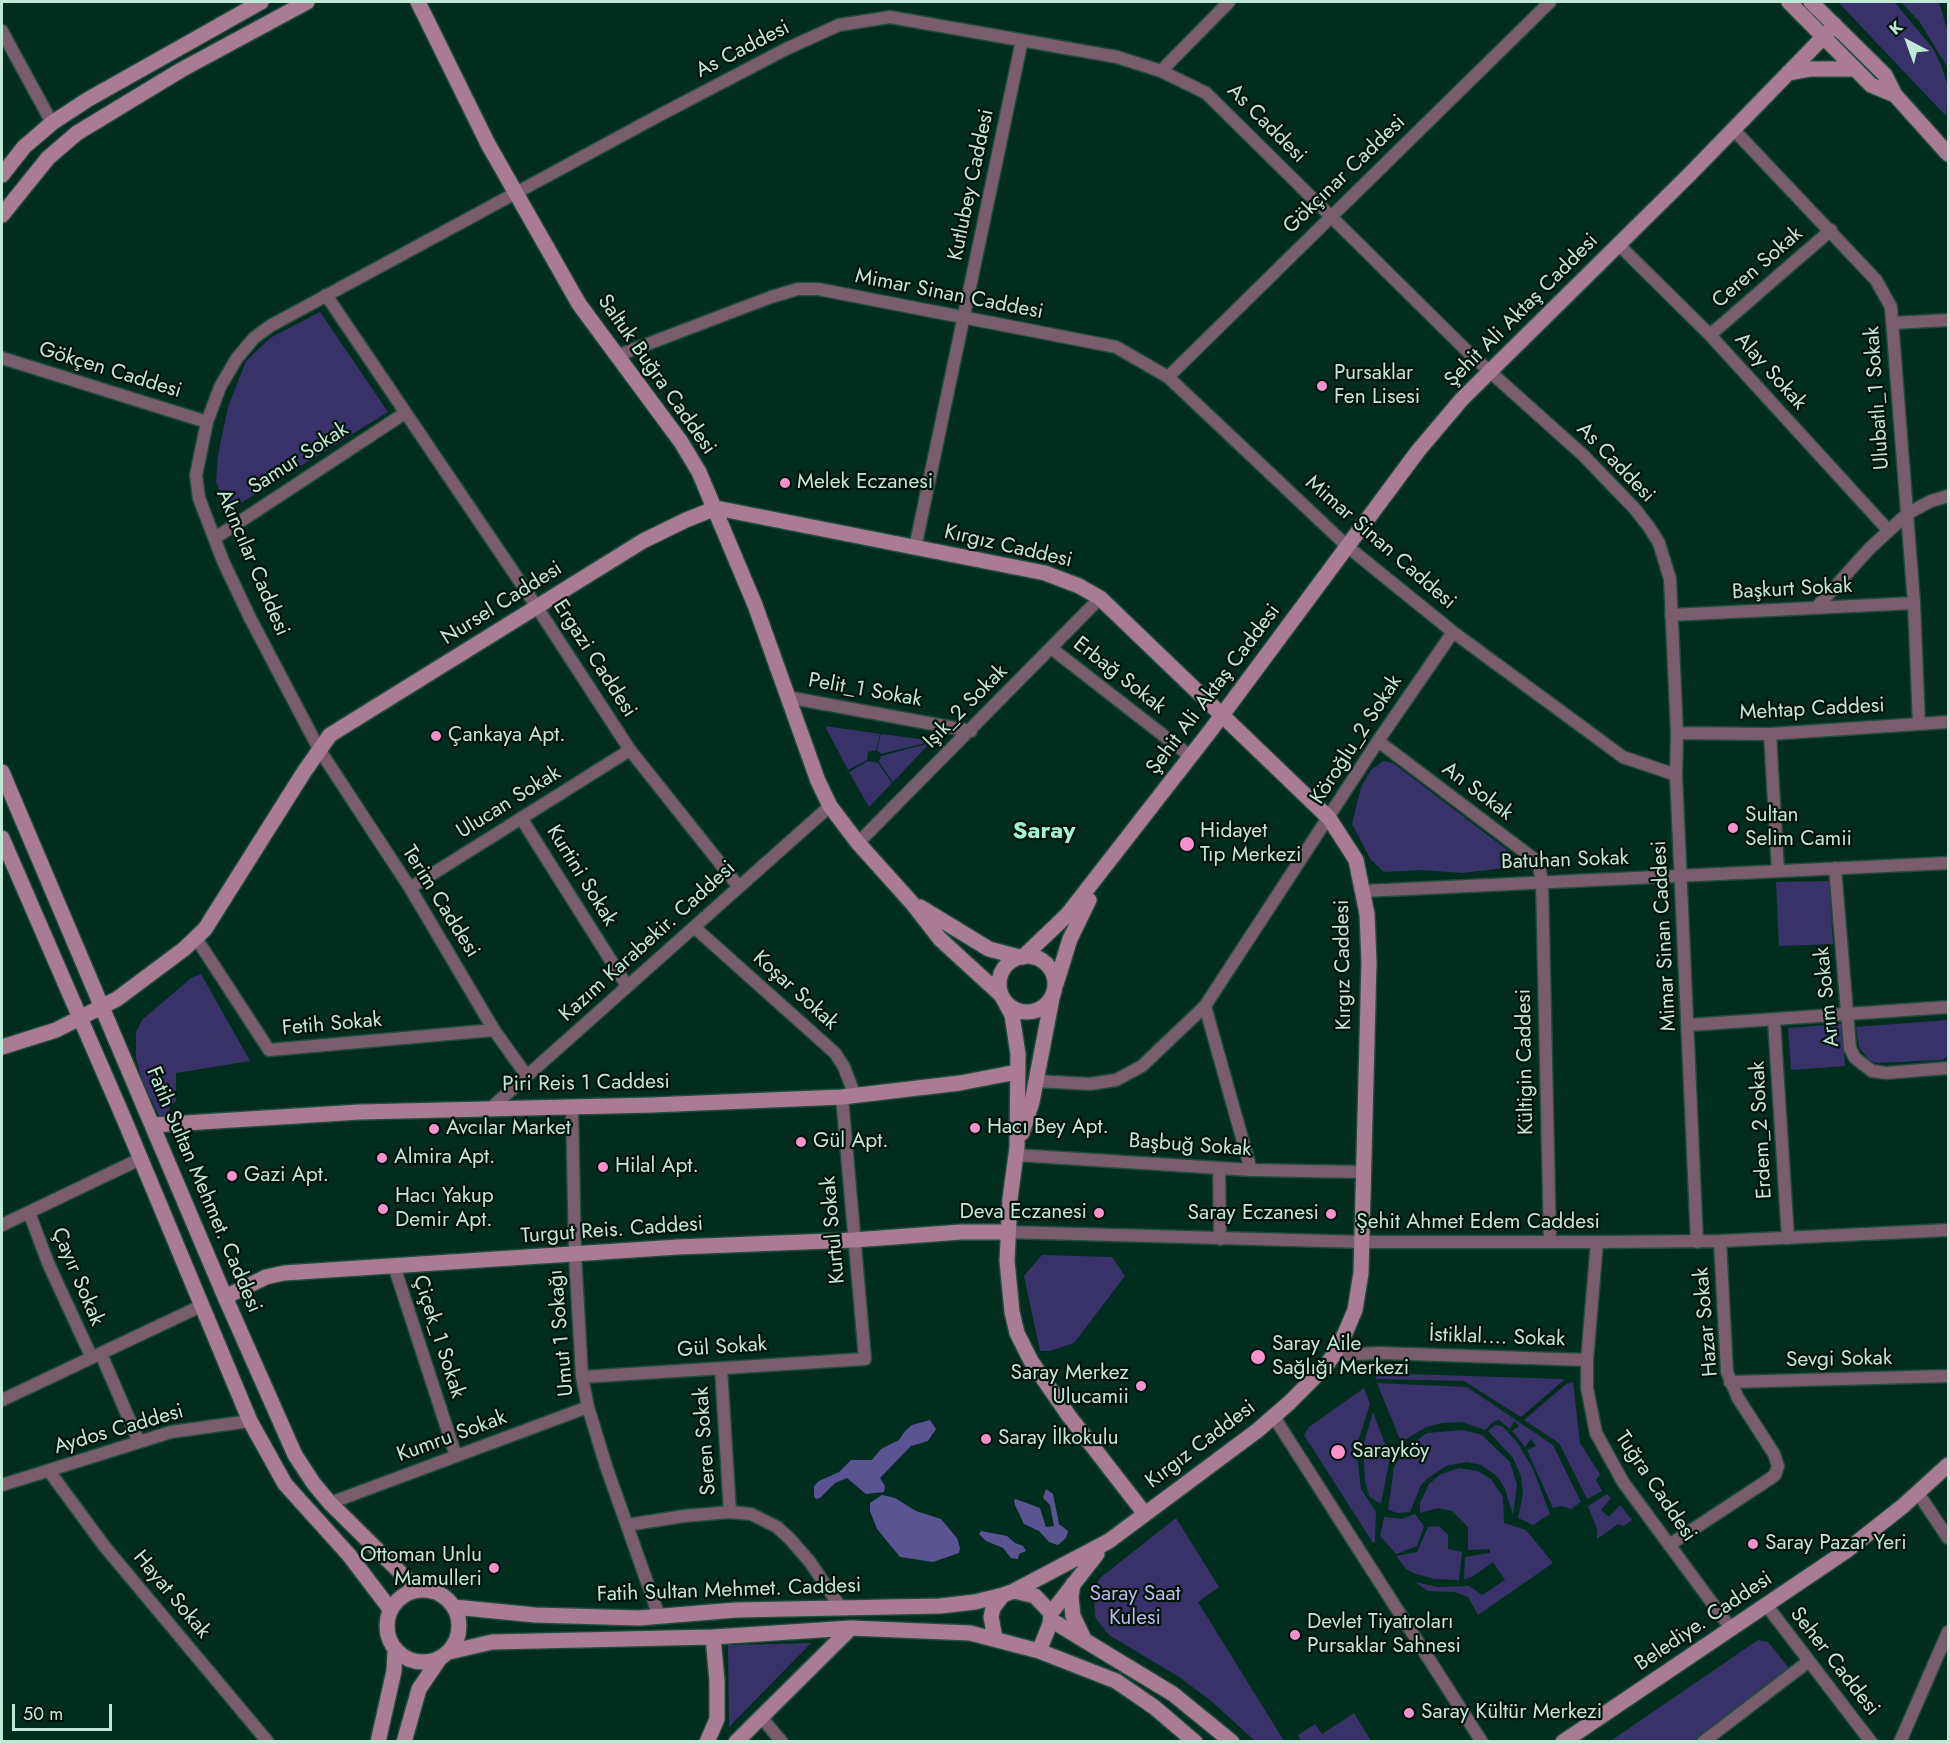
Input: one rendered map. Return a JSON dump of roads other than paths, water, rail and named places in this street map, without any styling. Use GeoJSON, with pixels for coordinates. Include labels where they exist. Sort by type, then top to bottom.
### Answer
{"type":"FeatureCollection","features":[{"type":"Feature","properties":{"kind":"street"},"geometry":{"type":"LineString","coordinates":[[2,175],[24,147],[52,123],[87,100],[261,2]]}},
{"type":"Feature","properties":{"kind":"street"},"geometry":{"type":"LineString","coordinates":[[2,215],[41,166],[77,133],[182,70],[307,2]]}},
{"type":"Feature","properties":{"kind":"street","name":"Saltuk Buğra Caddesi"},"geometry":{"type":"LineString","coordinates":[[418,2],[515,194],[579,304],[681,442],[716,508],[830,806],[858,843],[912,903],[940,939],[1003,998]]}},
{"type":"Feature","properties":{"kind":"street"},"geometry":{"type":"LineString","coordinates":[[1161,70],[1229,2]]}},
{"type":"Feature","properties":{"kind":"street","name":"Gökçınar Caddesi"},"geometry":{"type":"LineString","coordinates":[[1168,377],[1550,2]]}},
{"type":"Feature","properties":{"kind":"street"},"geometry":{"type":"LineString","coordinates":[[1789,2],[1871,85],[1894,95]]}},
{"type":"Feature","properties":{"kind":"street"},"geometry":{"type":"LineString","coordinates":[[1811,2],[1885,75],[1894,95],[1947,149]]}},
{"type":"Feature","properties":{"kind":"street","name":"As Caddesi"},"geometry":{"type":"LineString","coordinates":[[515,194],[786,48],[839,25],[890,17],[1117,57],[1161,70],[1206,93],[1489,371],[1583,455],[1635,509],[1659,543],[1670,579],[1677,733],[1676,775]]}},
{"type":"Feature","properties":{"kind":"street","name":"Şehit Ali Aktaş Caddesi"},"geometry":{"type":"LineString","coordinates":[[1145,1514],[1069,1416],[1024,1349],[1012,1312],[1006,1261],[1007,1232],[1017,1151],[1017,1072],[1015,1028],[999,985],[1005,968],[1021,957],[1067,915],[1116,854],[1439,425],[1489,371],[1619,245],[1835,25]]}},
{"type":"Feature","properties":{"kind":"street"},"geometry":{"type":"LineString","coordinates":[[2,31],[52,123]]}},
{"type":"Feature","properties":{"kind":"street","name":"Kutlubey Caddesi"},"geometry":{"type":"LineString","coordinates":[[915,548],[1022,40]]}},
{"type":"Feature","properties":{"kind":"street"},"geometry":{"type":"LineString","coordinates":[[1788,73],[1810,69],[1855,69]]}},
{"type":"Feature","properties":{"kind":"street","name":"Ulubatlı_1 Sokak"},"geometry":{"type":"LineString","coordinates":[[1733,129],[1876,280],[1891,307],[1914,603],[1919,724]]}},
{"type":"Feature","properties":{"kind":"street","name":"Akıncılar Caddesi"},"geometry":{"type":"LineString","coordinates":[[319,749],[250,618],[199,498],[196,475],[207,422],[220,387],[237,358],[254,338],[326,295],[515,194]]}},
{"type":"Feature","properties":{"kind":"street","name":"Ceren Sokak"},"geometry":{"type":"LineString","coordinates":[[1710,335],[1831,230]]}},
{"type":"Feature","properties":{"kind":"street","name":"Alay Sokak"},"geometry":{"type":"LineString","coordinates":[[1619,245],[1710,335],[1888,530]]}},
{"type":"Feature","properties":{"kind":"street","name":"Mimar Sinan Caddesi"},"geometry":{"type":"LineString","coordinates":[[616,357],[771,297],[798,289],[818,289],[1116,347],[1168,377],[1348,547],[1453,632],[1623,757],[1676,775],[1697,1242]]}},
{"type":"Feature","properties":{"kind":"street","name":"Ergazi Caddesi"},"geometry":{"type":"LineString","coordinates":[[326,295],[537,607],[630,750],[739,887]]}},
{"type":"Feature","properties":{"kind":"street"},"geometry":{"type":"LineString","coordinates":[[1893,323],[1948,320]]}},
{"type":"Feature","properties":{"kind":"street","name":"Gökçen Caddesi"},"geometry":{"type":"LineString","coordinates":[[2,358],[207,422]]}},
{"type":"Feature","properties":{"kind":"street","name":"Samur Sokak"},"geometry":{"type":"LineString","coordinates":[[215,538],[405,413]]}},
{"type":"Feature","properties":{"kind":"street"},"geometry":{"type":"LineString","coordinates":[[1816,608],[1888,530],[1906,514],[1931,501],[1948,496]]}},
{"type":"Feature","properties":{"kind":"street","name":"Kırgız Caddesi"},"geometry":{"type":"LineString","coordinates":[[716,508],[1053,575],[1080,586],[1100,598],[1223,713],[1329,818],[1356,860],[1364,891],[1369,962],[1362,1172],[1363,1242],[1355,1311],[1333,1355],[1311,1383],[1274,1417],[1109,1541],[1008,1593]]}},
{"type":"Feature","properties":{"kind":"street","name":"Nursel Caddesi"},"geometry":{"type":"LineString","coordinates":[[319,749],[330,735],[643,542],[716,508]]}},
{"type":"Feature","properties":{"kind":"street","name":"Işık_2 Sokak"},"geometry":{"type":"LineString","coordinates":[[858,843],[1100,598]]}},
{"type":"Feature","properties":{"kind":"street","name":"Başkurt Sokak"},"geometry":{"type":"LineString","coordinates":[[1671,615],[1914,603]]}},
{"type":"Feature","properties":{"kind":"street","name":"Köroğlu_2 Sokak"},"geometry":{"type":"LineString","coordinates":[[1036,1082],[1090,1084],[1116,1080],[1142,1066],[1205,1006],[1378,741],[1453,632]]}},
{"type":"Feature","properties":{"kind":"street","name":"Erbağ Sokak"},"geometry":{"type":"LineString","coordinates":[[1051,648],[1190,756]]}},
{"type":"Feature","properties":{"kind":"street","name":"Pelit_1 Sokak"},"geometry":{"type":"LineString","coordinates":[[787,697],[971,730]]}},
{"type":"Feature","properties":{"kind":"street","name":"Mehtap Caddesi"},"geometry":{"type":"LineString","coordinates":[[1677,733],[1770,734],[1948,722]]}},
{"type":"Feature","properties":{"kind":"street"},"geometry":{"type":"LineString","coordinates":[[1770,734],[1778,871]]}},
{"type":"Feature","properties":{"kind":"street","name":"An Sokak"},"geometry":{"type":"LineString","coordinates":[[1378,741],[1538,862],[1542,881]]}},
{"type":"Feature","properties":{"kind":"street"},"geometry":{"type":"LineString","coordinates":[[2,1047],[56,1029],[90,1013],[143,981],[196,938],[205,929],[319,749]]}},
{"type":"Feature","properties":{"kind":"street","name":"Terim Caddesi"},"geometry":{"type":"LineString","coordinates":[[319,749],[410,888],[494,1030],[527,1076]]}},
{"type":"Feature","properties":{"kind":"street","name":"Ulucan Sokak"},"geometry":{"type":"LineString","coordinates":[[410,888],[630,750]]}},
{"type":"Feature","properties":{"kind":"street","name":"Fatih Sultan Mehmet. Caddesi"},"geometry":{"type":"LineString","coordinates":[[2,772],[90,1013],[140,1159],[250,1422],[285,1484],[349,1555],[390,1609]]}},
{"type":"Feature","properties":{"kind":"street","name":"Kazım Karabekir. Caddesi"},"geometry":{"type":"LineString","coordinates":[[492,1107],[830,806]]}},
{"type":"Feature","properties":{"kind":"street","name":"Kurtini Sokak"},"geometry":{"type":"LineString","coordinates":[[521,818],[627,986]]}},
{"type":"Feature","properties":{"kind":"street","name":"Fatih Sultan Mehmet. Caddesi"},"geometry":{"type":"LineString","coordinates":[[2,838],[90,1013],[153,1125],[225,1297],[295,1455],[330,1503],[418,1590],[436,1592],[448,1598],[454,1607],[535,1615],[659,1616],[736,1610],[940,1606],[975,1602],[1008,1593]]}},
{"type":"Feature","properties":{"kind":"street","name":"Şehit Ali Aktaş Caddesi"},"geometry":{"type":"LineString","coordinates":[[1017,1151],[1036,1082],[1054,992],[1081,914],[1116,854]]}},
{"type":"Feature","properties":{"kind":"street","name":"Batuhan Sokak"},"geometry":{"type":"LineString","coordinates":[[1364,891],[1948,863]]}},
{"type":"Feature","properties":{"kind":"street","name":"Arım Sokak"},"geometry":{"type":"LineString","coordinates":[[1835,868],[1850,1048],[1861,1065],[1872,1071],[1886,1073],[1948,1068]]}},
{"type":"Feature","properties":{"kind":"street","name":"Kültigin Caddesi"},"geometry":{"type":"LineString","coordinates":[[1542,881],[1550,1242]]}},
{"type":"Feature","properties":{"kind":"street","name":"Saltuk Buğra Caddesi"},"geometry":{"type":"LineString","coordinates":[[912,903],[989,950],[1021,957]]}},
{"type":"Feature","properties":{"kind":"street","name":"Koşar Sokak"},"geometry":{"type":"LineString","coordinates":[[694,927],[835,1053],[844,1067],[848,1097]]}},
{"type":"Feature","properties":{"kind":"street","name":"Fetih Sokak"},"geometry":{"type":"LineString","coordinates":[[196,938],[268,1050],[494,1030]]}},
{"type":"Feature","properties":{"kind":"street"},"geometry":{"type":"LineString","coordinates":[[1003,998],[1011,1008],[1029,1012],[1043,1007],[1054,992],[1049,967],[1038,958],[1021,957]]}},
{"type":"Feature","properties":{"kind":"street"},"geometry":{"type":"LineString","coordinates":[[1205,1006],[1234,1101],[1251,1170]]}},
{"type":"Feature","properties":{"kind":"street"},"geometry":{"type":"LineString","coordinates":[[1689,1025],[1948,1007]]}},
{"type":"Feature","properties":{"kind":"street","name":"Erdem_2 Sokak"},"geometry":{"type":"LineString","coordinates":[[1774,1020],[1788,1238]]}},
{"type":"Feature","properties":{"kind":"street","name":"Piri Reis 1 Caddesi"},"geometry":{"type":"LineString","coordinates":[[153,1125],[360,1112],[848,1097],[960,1083],[1017,1072]]}},
{"type":"Feature","properties":{"kind":"street","name":"Kurtul Sokak"},"geometry":{"type":"LineString","coordinates":[[848,1097],[854,1240],[865,1359]]}},
{"type":"Feature","properties":{"kind":"street","name":"Umut 1 Sokağı"},"geometry":{"type":"LineString","coordinates":[[572,1107],[575,1254],[582,1377],[588,1407],[659,1616]]}},
{"type":"Feature","properties":{"kind":"street","name":"Başbuğ Sokak"},"geometry":{"type":"LineString","coordinates":[[1017,1151],[1251,1170],[1362,1172]]}},
{"type":"Feature","properties":{"kind":"street"},"geometry":{"type":"LineString","coordinates":[[2,1225],[140,1159]]}},
{"type":"Feature","properties":{"kind":"street"},"geometry":{"type":"LineString","coordinates":[[1219,1168],[1220,1239]]}},
{"type":"Feature","properties":{"kind":"street","name":"Çayır Sokak"},"geometry":{"type":"LineString","coordinates":[[29,1212],[48,1263],[139,1442]]}},
{"type":"Feature","properties":{"kind":"street","name":"Şehit Ahmet Edem Caddesi"},"geometry":{"type":"LineString","coordinates":[[1007,1232],[1363,1242],[1697,1242],[1948,1230]]}},
{"type":"Feature","properties":{"kind":"street","name":"Turgut Reis. Caddesi"},"geometry":{"type":"LineString","coordinates":[[225,1297],[266,1277],[284,1273],[961,1232],[1007,1232]]}},
{"type":"Feature","properties":{"kind":"street","name":"Hazar Sokak"},"geometry":{"type":"LineString","coordinates":[[1669,1545],[1768,1480],[1777,1469],[1778,1461],[1730,1382],[1725,1345],[1720,1241]]}},
{"type":"Feature","properties":{"kind":"street","name":"Tuğra Caddesi"},"geometry":{"type":"LineString","coordinates":[[1596,1242],[1587,1360],[1587,1388],[1596,1433],[1623,1482],[1732,1630]]}},
{"type":"Feature","properties":{"kind":"street","name":"Çiçek_1 Sokak"},"geometry":{"type":"LineString","coordinates":[[394,1266],[456,1456]]}},
{"type":"Feature","properties":{"kind":"street"},"geometry":{"type":"LineString","coordinates":[[2,1400],[201,1306]]}},
{"type":"Feature","properties":{"kind":"street","name":"İstiklal.... Sokak"},"geometry":{"type":"LineString","coordinates":[[1333,1355],[1380,1353],[1587,1360]]}},
{"type":"Feature","properties":{"kind":"street","name":"Gül Sokak"},"geometry":{"type":"LineString","coordinates":[[582,1377],[865,1359]]}},
{"type":"Feature","properties":{"kind":"street","name":"Seren Sokak"},"geometry":{"type":"LineString","coordinates":[[721,1368],[730,1512]]}},
{"type":"Feature","properties":{"kind":"street","name":"Sevgi Sokak"},"geometry":{"type":"LineString","coordinates":[[1730,1382],[1948,1376]]}},
{"type":"Feature","properties":{"kind":"street","name":"Kumru Sokak"},"geometry":{"type":"LineString","coordinates":[[330,1503],[588,1407]]}},
{"type":"Feature","properties":{"kind":"street"},"geometry":{"type":"LineString","coordinates":[[1274,1417],[1482,1742]]}},
{"type":"Feature","properties":{"kind":"street","name":"Aydos Caddesi"},"geometry":{"type":"LineString","coordinates":[[2,1485],[171,1432],[250,1422]]}},
{"type":"Feature","properties":{"kind":"street","name":"Belediye. Caddesi"},"geometry":{"type":"LineString","coordinates":[[1563,1742],[1732,1630],[1855,1544],[1918,1493],[1948,1465]]}},
{"type":"Feature","properties":{"kind":"street","name":"Hayat Sokak"},"geometry":{"type":"LineString","coordinates":[[49,1471],[91,1530],[267,1741]]}},
{"type":"Feature","properties":{"kind":"street"},"geometry":{"type":"LineString","coordinates":[[1918,1493],[1948,1538]]}},
{"type":"Feature","properties":{"kind":"street"},"geometry":{"type":"LineString","coordinates":[[627,1525],[730,1512],[751,1514],[777,1527],[810,1562],[841,1608]]}},
{"type":"Feature","properties":{"kind":"street","name":"Kırgız Caddesi"},"geometry":{"type":"LineString","coordinates":[[1051,1617],[1073,1581],[1109,1541]]}},
{"type":"Feature","properties":{"kind":"street"},"geometry":{"type":"LineString","coordinates":[[1073,1581],[1071,1598],[1073,1616],[1084,1641]]}},
{"type":"Feature","properties":{"kind":"street"},"geometry":{"type":"LineString","coordinates":[[378,1742],[394,1671],[395,1650],[386,1628],[390,1609],[402,1597],[418,1590]]}},
{"type":"Feature","properties":{"kind":"street"},"geometry":{"type":"LineString","coordinates":[[995,1638],[993,1608],[1008,1593],[1035,1596],[1051,1617],[1084,1641],[1173,1694],[1232,1742]]}},
{"type":"Feature","properties":{"kind":"street","name":"Seher Caddesi"},"geometry":{"type":"LineString","coordinates":[[1767,1606],[1871,1742]]}},
{"type":"Feature","properties":{"kind":"street"},"geometry":{"type":"LineString","coordinates":[[404,1742],[419,1689],[459,1630],[454,1607]]}},
{"type":"Feature","properties":{"kind":"street"},"geometry":{"type":"LineString","coordinates":[[1039,1651],[1051,1617]]}},
{"type":"Feature","properties":{"kind":"street"},"geometry":{"type":"LineString","coordinates":[[736,1742],[851,1628]]}},
{"type":"Feature","properties":{"kind":"street","name":"Fatih Sultan Mehmet. Caddesi"},"geometry":{"type":"LineString","coordinates":[[395,1650],[416,1662],[492,1642],[713,1637],[851,1628],[938,1630],[995,1638],[1039,1651],[1116,1681],[1154,1707],[1195,1742]]}},
{"type":"Feature","properties":{"kind":"street"},"geometry":{"type":"LineString","coordinates":[[1900,1742],[1948,1632]]}},
{"type":"Feature","properties":{"kind":"street"},"geometry":{"type":"LineString","coordinates":[[707,1742],[717,1719],[717,1681],[713,1637]]}},
{"type":"Feature","properties":{"kind":"street"},"geometry":{"type":"LineString","coordinates":[[1703,1742],[1809,1661]]}},
{"type":"Feature","properties":{"kind":"street"},"geometry":{"type":"LineString","coordinates":[[761,1717],[782,1742]]}},
{"type":"Feature","properties":{"kind":"place","name":"Pursaklar Fen Lisesi"},"geometry":{"type":"Point","coordinates":[1322,386]}},
{"type":"Feature","properties":{"kind":"place","name":"Melek Eczanesi"},"geometry":{"type":"Point","coordinates":[785,483]}},
{"type":"Feature","properties":{"kind":"place","name":"Çankaya Apt."},"geometry":{"type":"Point","coordinates":[436,736]}},
{"type":"Feature","properties":{"kind":"place","name":"Sultan Selim Camii"},"geometry":{"type":"Point","coordinates":[1733,828]}},
{"type":"Feature","properties":{"kind":"place","name":"Hidayet Tıp Merkezi"},"geometry":{"type":"Point","coordinates":[1187,844]}},
{"type":"Feature","properties":{"kind":"place","name":"Hacı Bey Apt."},"geometry":{"type":"Point","coordinates":[975,1128]}},
{"type":"Feature","properties":{"kind":"place","name":"Avcılar Market"},"geometry":{"type":"Point","coordinates":[434,1129]}},
{"type":"Feature","properties":{"kind":"place","name":"Gül Apt."},"geometry":{"type":"Point","coordinates":[801,1142]}},
{"type":"Feature","properties":{"kind":"place","name":"Almira Apt."},"geometry":{"type":"Point","coordinates":[382,1158]}},
{"type":"Feature","properties":{"kind":"place","name":"Hilal Apt."},"geometry":{"type":"Point","coordinates":[603,1167]}},
{"type":"Feature","properties":{"kind":"place","name":"Gazi Apt."},"geometry":{"type":"Point","coordinates":[232,1176]}},
{"type":"Feature","properties":{"kind":"place","name":"Hacı Yakup Demir Apt."},"geometry":{"type":"Point","coordinates":[383,1209]}},
{"type":"Feature","properties":{"kind":"place","name":"Deva Eczanesi"},"geometry":{"type":"Point","coordinates":[1099,1213]}},
{"type":"Feature","properties":{"kind":"place","name":"Saray Eczanesi"},"geometry":{"type":"Point","coordinates":[1331,1214]}},
{"type":"Feature","properties":{"kind":"place","name":"Saray Aile Sağlığı Merkezi"},"geometry":{"type":"Point","coordinates":[1258,1357]}},
{"type":"Feature","properties":{"kind":"place","name":"Saray Merkez Ulucamii"},"geometry":{"type":"Point","coordinates":[1141,1386]}},
{"type":"Feature","properties":{"kind":"place","name":"Saray İlkokulu"},"geometry":{"type":"Point","coordinates":[986,1439]}},
{"type":"Feature","properties":{"kind":"place","name":"Sarayköy"},"geometry":{"type":"Point","coordinates":[1338,1452]}},
{"type":"Feature","properties":{"kind":"place","name":"Saray Pazar Yeri"},"geometry":{"type":"Point","coordinates":[1753,1544]}},
{"type":"Feature","properties":{"kind":"place","name":"Ottoman Unlu Mamulleri"},"geometry":{"type":"Point","coordinates":[494,1568]}},
{"type":"Feature","properties":{"kind":"place","name":"Devlet Tiyatroları Pursaklar Sahnesi"},"geometry":{"type":"Point","coordinates":[1295,1635]}},
{"type":"Feature","properties":{"kind":"place","name":"Saray Kültür Merkezi"},"geometry":{"type":"Point","coordinates":[1409,1713]}},
{"type":"Feature","properties":{"kind":"district","name":"Saray"},"geometry":{"type":"Point","coordinates":[1044,832]}},
{"type":"Feature","properties":{"kind":"park label","name":"Saray Saat Kulesi"},"geometry":{"type":"Point","coordinates":[1135,1607]}}]}
